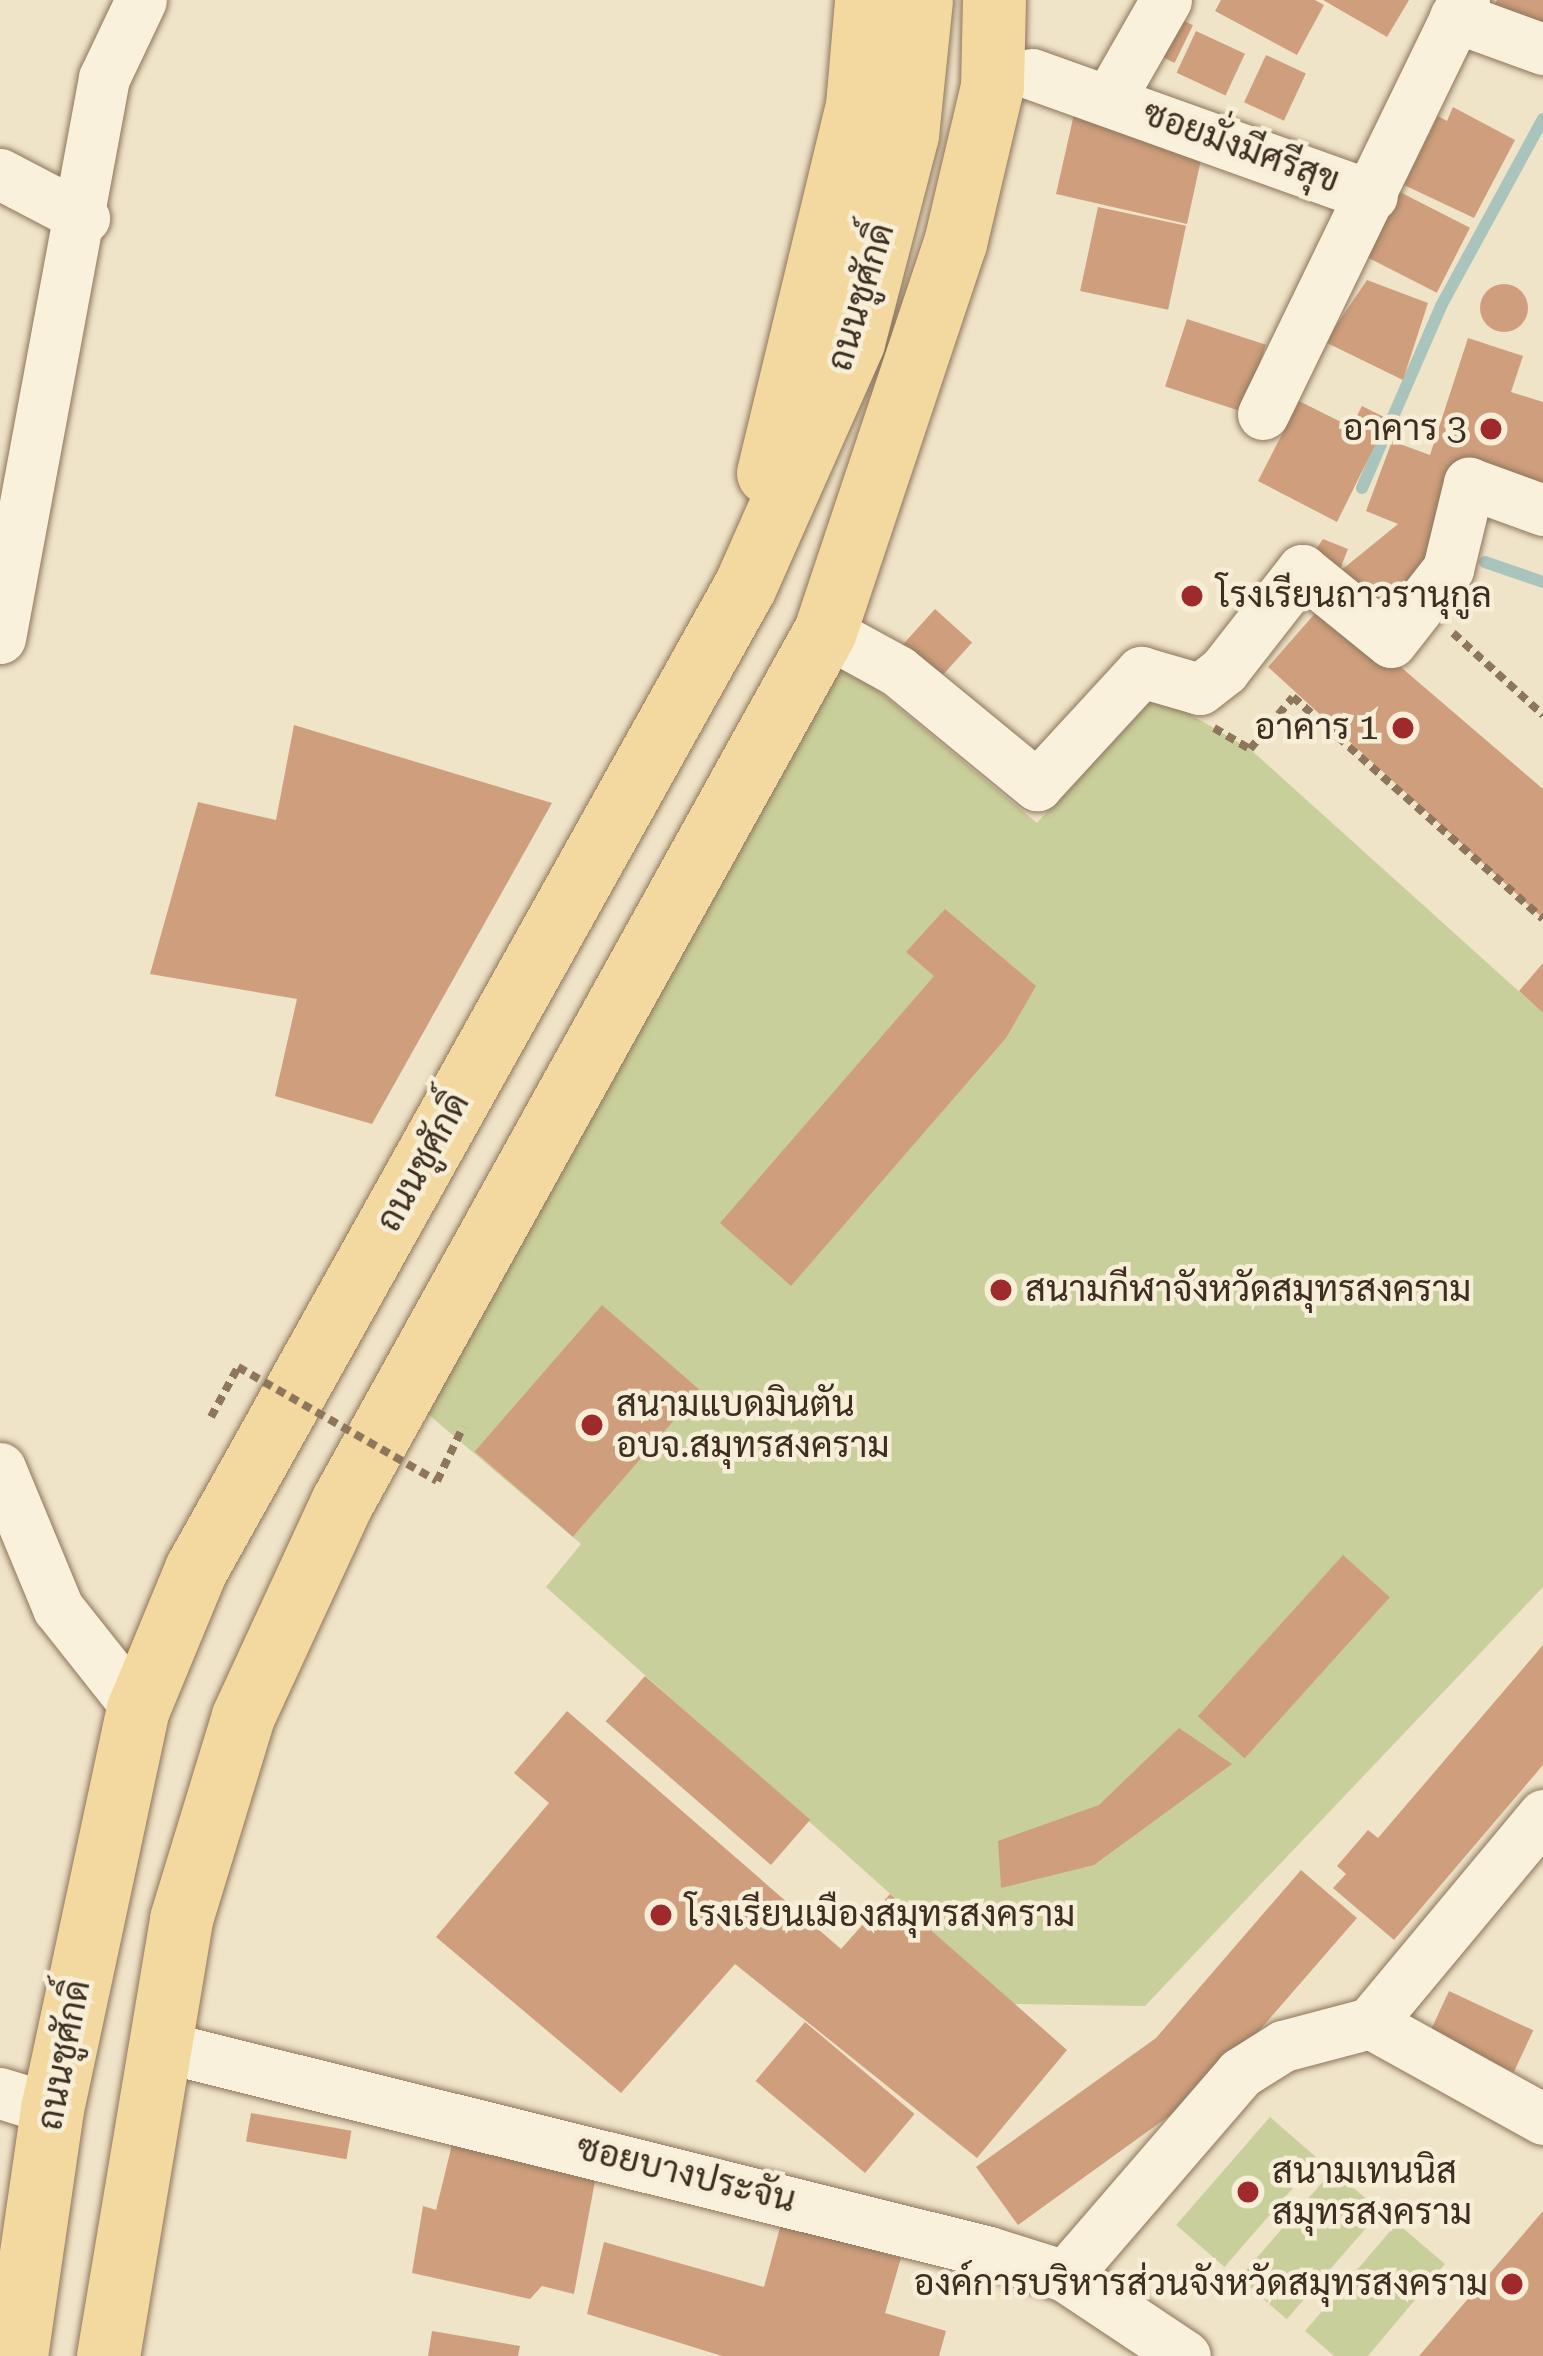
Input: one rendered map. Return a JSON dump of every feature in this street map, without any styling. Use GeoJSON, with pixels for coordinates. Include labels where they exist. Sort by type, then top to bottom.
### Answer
{"type":"FeatureCollection","features":[{"type":"Feature","properties":{"kind":"main road"},"geometry":{"type":"LineString","coordinates":[[745,586],[857,106],[866,0]]}},
{"type":"Feature","properties":{"kind":"main road","name":"ถนนชูศักดิ์"},"geometry":{"type":"LineString","coordinates":[[16,2356],[26,2101],[138,1709],[196,1569],[745,586],[853,342],[907,135],[922,0]]}},
{"type":"Feature","properties":{"kind":"main road","name":"ถนนชูศักดิ์"},"geometry":{"type":"LineString","coordinates":[[108,2356],[164,2047],[181,1919],[243,1717],[342,1502],[825,631],[971,177],[992,87],[994,0]]}},
{"type":"Feature","properties":{"kind":"main road"},"geometry":{"type":"LineString","coordinates":[[825,631],[927,435],[1032,74],[1037,0]]}},
{"type":"Feature","properties":{"kind":"street"},"geometry":{"type":"LineString","coordinates":[[0,638],[84,218],[104,78],[141,0]]}},
{"type":"Feature","properties":{"kind":"street","name":"ซอยมั่งมีศรีสุข"},"geometry":{"type":"LineString","coordinates":[[1109,100],[1166,0]]}},
{"type":"Feature","properties":{"kind":"street","name":"ซอยมั่งมีศรีสุข"},"geometry":{"type":"LineString","coordinates":[[1263,414],[1460,9],[1543,49]]}},
{"type":"Feature","properties":{"kind":"street","name":"ซอยมั่งมีศรีสุข"},"geometry":{"type":"LineString","coordinates":[[1032,74],[1372,196]]}},
{"type":"Feature","properties":{"kind":"street"},"geometry":{"type":"LineString","coordinates":[[0,174],[84,218]]}},
{"type":"Feature","properties":{"kind":"street"},"geometry":{"type":"LineString","coordinates":[[825,631],[898,671],[1037,785],[1141,672],[1200,688],[1224,670],[1302,570],[1391,642],[1448,568],[1469,483],[1543,510]]}},
{"type":"Feature","properties":{"kind":"street"},"geometry":{"type":"LineString","coordinates":[[0,1468],[58,1608],[138,1709]]}},
{"type":"Feature","properties":{"kind":"street"},"geometry":{"type":"LineString","coordinates":[[1065,2276],[1240,2073],[1283,2046],[1370,2023],[1543,1815]]}},
{"type":"Feature","properties":{"kind":"street"},"geometry":{"type":"LineString","coordinates":[[1370,2023],[1543,2119]]}},
{"type":"Feature","properties":{"kind":"street","name":"ซอยบางประจัน"},"geometry":{"type":"LineString","coordinates":[[164,2047],[1065,2276],[1169,2351]]}},
{"type":"Feature","properties":{"kind":"path"},"geometry":{"type":"LineString","coordinates":[[1421,604],[1543,715]]}},
{"type":"Feature","properties":{"kind":"path"},"geometry":{"type":"LineString","coordinates":[[1209,725],[1250,749],[1293,697],[1543,919]]}},
{"type":"Feature","properties":{"kind":"path"},"geometry":{"type":"LineString","coordinates":[[212,1417],[238,1367],[437,1481],[463,1427]]}},
{"type":"Feature","properties":{"kind":"green space","name":"สนามกีฬาจังหวัดสมุทรสงคราม"},"geometry":{"type":"Polygon","coordinates":[[[819,642],[1037,823],[1146,699],[1167,701],[1250,749],[1543,1013],[1543,1587],[1145,2006],[1014,2004],[546,1587],[581,1544],[402,1392],[819,642]]]}},
{"type":"Feature","properties":{"kind":"green space","name":"สนามเทนนิส สมุทรสงคราม"},"geometry":{"type":"Polygon","coordinates":[[[1270,2117],[1318,2159],[1224,2267],[1176,2225],[1270,2117]]]}},
{"type":"Feature","properties":{"kind":"green space","name":"สนามเทนนิส สมุทรสงคราม"},"geometry":{"type":"Polygon","coordinates":[[[1333,2170],[1381,2211],[1287,2319],[1239,2278],[1333,2170]]]}},
{"type":"Feature","properties":{"kind":"green space","name":"สนามเทนนิส สมุทรสงคราม"},"geometry":{"type":"Polygon","coordinates":[[[1397,2223],[1445,2264],[1368,2356],[1334,2356],[1305,2331],[1397,2223]]]}},
{"type":"Feature","properties":{"kind":"building"},"geometry":{"type":"Polygon","coordinates":[[[1221,0],[1315,0],[1324,5],[1297,55],[1215,11],[1221,0]]]}},
{"type":"Feature","properties":{"kind":"building"},"geometry":{"type":"Polygon","coordinates":[[[1323,0],[1409,0],[1387,37],[1323,0]]]}},
{"type":"Feature","properties":{"kind":"building"},"geometry":{"type":"Polygon","coordinates":[[[1497,0],[1543,0],[1543,32],[1492,10],[1497,0]]]}},
{"type":"Feature","properties":{"kind":"building"},"geometry":{"type":"Polygon","coordinates":[[[1166,12],[1193,25],[1175,63],[1148,50],[1166,12]]]}},
{"type":"Feature","properties":{"kind":"building"},"geometry":{"type":"Polygon","coordinates":[[[1196,31],[1245,54],[1226,96],[1177,73],[1196,31]]]}},
{"type":"Feature","properties":{"kind":"building"},"geometry":{"type":"Polygon","coordinates":[[[1266,55],[1306,74],[1284,121],[1244,102],[1266,55]]]}},
{"type":"Feature","properties":{"kind":"building"},"geometry":{"type":"Polygon","coordinates":[[[1453,107],[1515,140],[1474,218],[1404,185],[1438,116],[1447,121],[1453,107]]]}},
{"type":"Feature","properties":{"kind":"building"},"geometry":{"type":"Polygon","coordinates":[[[1074,114],[1202,155],[1187,224],[1056,194],[1074,114]]]}},
{"type":"Feature","properties":{"kind":"building"},"geometry":{"type":"Polygon","coordinates":[[[1396,190],[1470,228],[1437,293],[1363,255],[1396,190]]]}},
{"type":"Feature","properties":{"kind":"building"},"geometry":{"type":"Polygon","coordinates":[[[1098,207],[1186,226],[1168,310],[1080,291],[1098,207]]]}},
{"type":"Feature","properties":{"kind":"building"},"geometry":{"type":"Polygon","coordinates":[[[1367,280],[1428,303],[1403,380],[1325,342],[1367,280]]]}},
{"type":"Feature","properties":{"kind":"building"},"geometry":{"type":"Polygon","coordinates":[[[1504,284],[1521,291],[1528,308],[1521,325],[1504,332],[1487,325],[1480,308],[1487,291],[1504,284]]]}},
{"type":"Feature","properties":{"kind":"building"},"geometry":{"type":"Polygon","coordinates":[[[1187,319],[1266,345],[1244,412],[1165,387],[1187,319]]]}},
{"type":"Feature","properties":{"kind":"building"},"geometry":{"type":"Polygon","coordinates":[[[1468,338],[1523,356],[1511,392],[1543,402],[1543,493],[1471,468],[1391,642],[1302,570],[1323,539],[1348,549],[1339,572],[1398,524],[1366,511],[1392,441],[1430,455],[1468,338]]]}},
{"type":"Feature","properties":{"kind":"building"},"geometry":{"type":"Polygon","coordinates":[[[1299,401],[1351,427],[1362,406],[1388,419],[1337,522],[1258,481],[1299,401]]]}},
{"type":"Feature","properties":{"kind":"building","name":"อาคาร 1"},"geometry":{"type":"Polygon","coordinates":[[[1325,602],[1543,789],[1543,918],[1268,667],[1325,602]]]}},
{"type":"Feature","properties":{"kind":"building"},"geometry":{"type":"Polygon","coordinates":[[[935,609],[972,642],[935,683],[898,650],[935,609]]]}},
{"type":"Feature","properties":{"kind":"building"},"geometry":{"type":"Polygon","coordinates":[[[294,725],[552,803],[372,1124],[275,1096],[297,999],[150,974],[198,802],[276,820],[294,725]]]}},
{"type":"Feature","properties":{"kind":"building"},"geometry":{"type":"Polygon","coordinates":[[[945,909],[1036,986],[1006,1038],[791,1286],[720,1223],[934,976],[906,952],[945,909]]]}},
{"type":"Feature","properties":{"kind":"building"},"geometry":{"type":"Polygon","coordinates":[[[1543,963],[1543,1013],[1519,991],[1543,963]]]}},
{"type":"Feature","properties":{"kind":"building","name":"สนามแบดมินตัน อบจ.สมุทรสงคราม"},"geometry":{"type":"Polygon","coordinates":[[[602,1305],[700,1390],[573,1537],[475,1451],[602,1305]]]}},
{"type":"Feature","properties":{"kind":"building"},"geometry":{"type":"Polygon","coordinates":[[[1343,1555],[1390,1597],[1245,1758],[1198,1716],[1343,1555]]]}},
{"type":"Feature","properties":{"kind":"building"},"geometry":{"type":"Polygon","coordinates":[[[1543,1645],[1543,1765],[1394,1940],[1333,1888],[1346,1874],[1337,1866],[1368,1830],[1378,1838],[1543,1645]]]}},
{"type":"Feature","properties":{"kind":"building"},"geometry":{"type":"Polygon","coordinates":[[[645,1676],[810,1820],[771,1865],[606,1721],[645,1676]]]}},
{"type":"Feature","properties":{"kind":"building"},"geometry":{"type":"Polygon","coordinates":[[[567,1711],[841,1949],[890,1894],[1067,2050],[977,2158],[735,1964],[621,2093],[436,1937],[549,1803],[514,1773],[567,1711]]]}},
{"type":"Feature","properties":{"kind":"building"},"geometry":{"type":"Polygon","coordinates":[[[1179,1728],[1232,1764],[1094,1865],[1001,1888],[998,1841],[1099,1805],[1179,1728]]]}},
{"type":"Feature","properties":{"kind":"building"},"geometry":{"type":"Polygon","coordinates":[[[1301,1870],[1357,1918],[1212,2085],[1018,2225],[976,2167],[1156,2038],[1301,1870]]]}},
{"type":"Feature","properties":{"kind":"building"},"geometry":{"type":"Polygon","coordinates":[[[1449,1991],[1533,2030],[1514,2072],[1430,2033],[1449,1991]]]}},
{"type":"Feature","properties":{"kind":"building"},"geometry":{"type":"Polygon","coordinates":[[[805,2022],[915,2114],[865,2173],[756,2081],[805,2022]]]}},
{"type":"Feature","properties":{"kind":"building"},"geometry":{"type":"Polygon","coordinates":[[[251,2113],[351,2131],[346,2159],[246,2142],[251,2113]]]}},
{"type":"Feature","properties":{"kind":"building"},"geometry":{"type":"Polygon","coordinates":[[[456,2128],[598,2165],[574,2294],[542,2286],[530,2299],[412,2273],[423,2206],[436,2210],[456,2128]]]}},
{"type":"Feature","properties":{"kind":"building","name":"องค์การบริหารส่วนจังหวัดสมุทรสงคราม"},"geometry":{"type":"Polygon","coordinates":[[[1543,2211],[1543,2356],[1419,2356],[1543,2211]]]}},
{"type":"Feature","properties":{"kind":"building"},"geometry":{"type":"Polygon","coordinates":[[[781,2224],[901,2258],[885,2313],[946,2331],[939,2356],[722,2356],[587,2314],[604,2242],[764,2287],[781,2224]]]}},
{"type":"Feature","properties":{"kind":"building"},"geometry":{"type":"Polygon","coordinates":[[[432,2331],[520,2346],[518,2356],[428,2356],[432,2331]]]}},
{"type":"Feature","properties":{"kind":"waterway"},"geometry":{"type":"LineString","coordinates":[[1362,488],[1441,306],[1543,119]]}},
{"type":"Feature","properties":{"kind":"waterway"},"geometry":{"type":"LineString","coordinates":[[1485,562],[1543,582]]}},
{"type":"Feature","properties":{"kind":"place","name":"อาคาร 3"},"geometry":{"type":"Point","coordinates":[1491,429]}},
{"type":"Feature","properties":{"kind":"place","name":"โรงเรียนถาวรานุกูล"},"geometry":{"type":"Point","coordinates":[1192,596]}},
{"type":"Feature","properties":{"kind":"place","name":"อาคาร 1"},"geometry":{"type":"Point","coordinates":[1403,728]}},
{"type":"Feature","properties":{"kind":"place","name":"สนามกีฬาจังหวัดสมุทรสงคราม"},"geometry":{"type":"Point","coordinates":[1001,1290]}},
{"type":"Feature","properties":{"kind":"place","name":"สนามแบดมินตัน อบจ.สมุทรสงคราม"},"geometry":{"type":"Point","coordinates":[592,1425]}},
{"type":"Feature","properties":{"kind":"place","name":"โรงเรียนเมืองสมุทรสงคราม"},"geometry":{"type":"Point","coordinates":[661,1915]}},
{"type":"Feature","properties":{"kind":"place","name":"สนามเทนนิส สมุทรสงคราม"},"geometry":{"type":"Point","coordinates":[1248,2192]}},
{"type":"Feature","properties":{"kind":"place","name":"องค์การบริหารส่วนจังหวัดสมุทรสงคราม"},"geometry":{"type":"Point","coordinates":[1512,2284]}}]}
